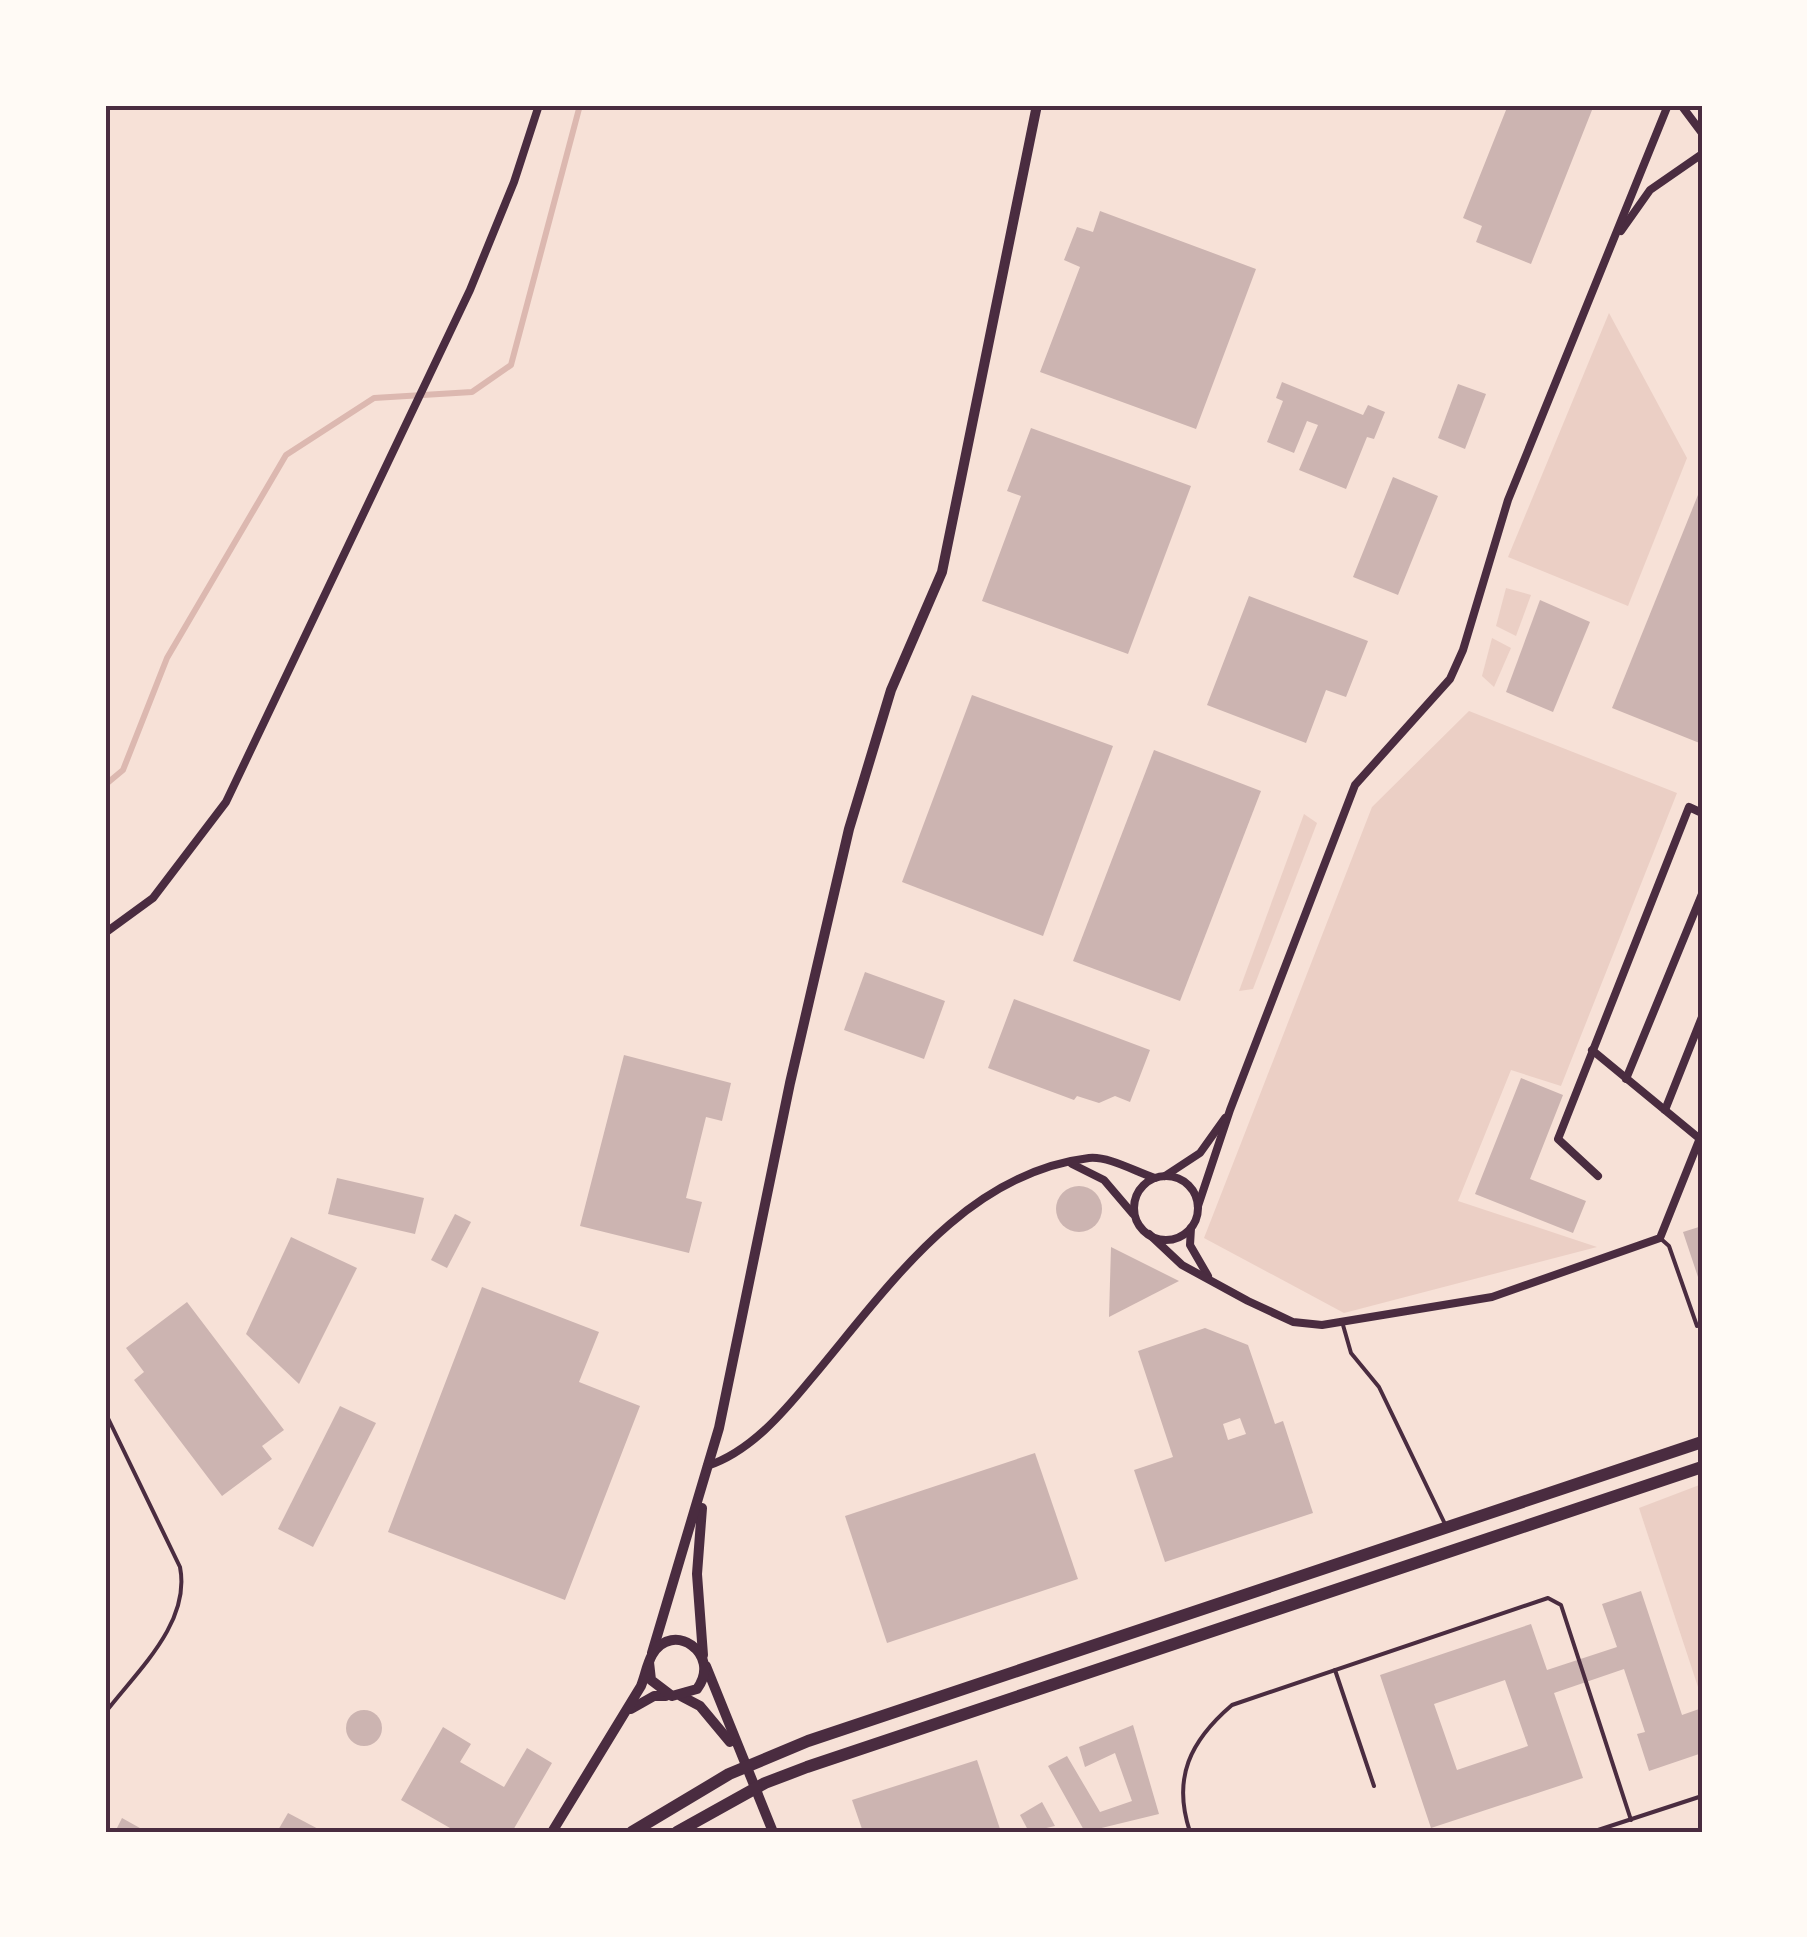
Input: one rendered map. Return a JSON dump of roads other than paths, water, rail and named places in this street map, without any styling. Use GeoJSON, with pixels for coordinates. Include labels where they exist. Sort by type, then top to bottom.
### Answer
{"type":"FeatureCollection","features":[{"type":"Feature","properties":{"kind":"main road"},"geometry":{"type":"LineString","coordinates":[[632,1832],[729,1774],[808,1741],[1702,1442]]}},
{"type":"Feature","properties":{"kind":"main road"},"geometry":{"type":"LineString","coordinates":[[677,1832],[765,1783],[807,1768],[1702,1467]]}},
{"type":"Feature","properties":{"kind":"street"},"geometry":{"type":"LineString","coordinates":[[105,933],[153,898],[226,802],[470,290],[514,182],[539,105]]}},
{"type":"Feature","properties":{"kind":"street"},"geometry":{"type":"LineString","coordinates":[[552,1832],[626,1712],[651,1658],[704,1482],[849,828],[892,690],[942,572],[1034,122],[1034,105]]}},
{"type":"Feature","properties":{"kind":"street"},"geometry":{"type":"LineString","coordinates":[[1210,1280],[1190,1246],[1190,1228],[1230,1110],[1355,785],[1450,680],[1508,500],[1668,105]]}},
{"type":"Feature","properties":{"kind":"street"},"geometry":{"type":"LineString","coordinates":[[1681,105],[1702,133]]}},
{"type":"Feature","properties":{"kind":"street"},"geometry":{"type":"LineString","coordinates":[[1613,242],[1650,190],[1702,154]]}},
{"type":"Feature","properties":{"kind":"street"},"geometry":{"type":"LineString","coordinates":[[1598,1176],[1558,1139],[1690,808],[1702,813]]}},
{"type":"Feature","properties":{"kind":"street"},"geometry":{"type":"LineString","coordinates":[[1626,1079],[1702,894]]}},
{"type":"Feature","properties":{"kind":"street"},"geometry":{"type":"LineString","coordinates":[[1665,1110],[1702,1018]]}},
{"type":"Feature","properties":{"kind":"street"},"geometry":{"type":"LineString","coordinates":[[1072,1164],[1104,1180],[1149,1234],[1182,1265],[1293,1322],[1342,1322],[1492,1297],[1660,1238],[1701,1136],[1592,1050]]}},
{"type":"Feature","properties":{"kind":"street"},"geometry":{"type":"LineString","coordinates":[[1137,1219],[1136,1200],[1160,1177],[1200,1154],[1230,1110]]}},
{"type":"Feature","properties":{"kind":"street"},"geometry":{"type":"LineString","coordinates":[[707,1466],[750,1442],[790,1405],[924,1247],[1019,1175],[1090,1158],[1105,1160],[1184,1181],[1198,1206]]}},
{"type":"Feature","properties":{"kind":"street"},"geometry":{"type":"LineString","coordinates":[[1149,1234],[1175,1238],[1190,1228]]}},
{"type":"Feature","properties":{"kind":"street"},"geometry":{"type":"LineString","coordinates":[[704,1482],[697,1574],[704,1660],[738,1754],[774,1832]]}},
{"type":"Feature","properties":{"kind":"street"},"geometry":{"type":"LineString","coordinates":[[704,1660],[683,1640],[666,1642],[651,1658],[651,1680],[700,1706],[738,1754]]}},
{"type":"Feature","properties":{"kind":"street"},"geometry":{"type":"LineString","coordinates":[[626,1712],[654,1696],[676,1696],[697,1689],[704,1660]]}},
{"type":"Feature","properties":{"kind":"lane"},"geometry":{"type":"LineString","coordinates":[[1660,1238],[1669,1246],[1697,1326],[1702,1324]]}},
{"type":"Feature","properties":{"kind":"lane"},"geometry":{"type":"LineString","coordinates":[[1342,1322],[1351,1353],[1379,1387],[1448,1528]]}},
{"type":"Feature","properties":{"kind":"lane"},"geometry":{"type":"LineString","coordinates":[[105,1412],[180,1566],[184,1585],[174,1622],[105,1713]]}},
{"type":"Feature","properties":{"kind":"lane"},"geometry":{"type":"LineString","coordinates":[[1190,1832],[1180,1784],[1186,1760],[1214,1720],[1232,1705],[1548,1598],[1556,1600],[1630,1820]]}},
{"type":"Feature","properties":{"kind":"lane"},"geometry":{"type":"LineString","coordinates":[[1335,1670],[1374,1786]]}},
{"type":"Feature","properties":{"kind":"lane"},"geometry":{"type":"LineString","coordinates":[[1592,1832],[1702,1796]]}},
{"type":"Feature","properties":{"kind":"waterway"},"geometry":{"type":"LineString","coordinates":[[105,785],[123,770],[167,658],[286,455],[374,398],[472,392],[511,365],[580,105]]}}]}
